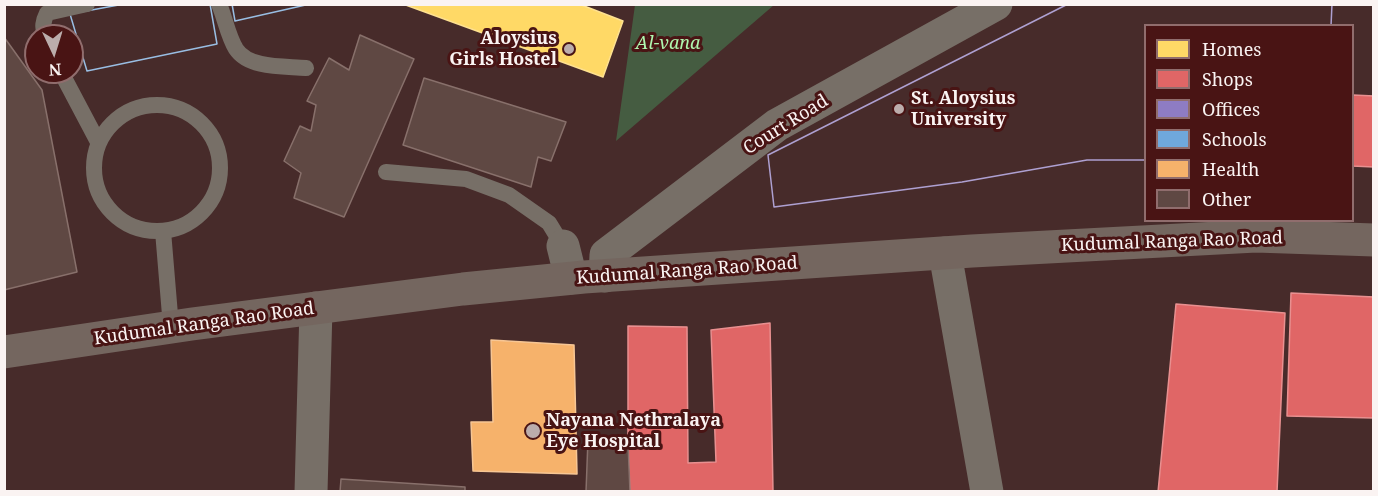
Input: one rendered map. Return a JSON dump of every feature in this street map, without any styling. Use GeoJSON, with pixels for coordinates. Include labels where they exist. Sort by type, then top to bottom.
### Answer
{"type":"FeatureCollection","features":[{"type":"Feature","properties":{"kind":"main road","name":"Kudumal Ranga Rao Road"},"geometry":{"type":"LineString","coordinates":[[4,352],[316,308],[571,278],[945,253],[1256,236],[1374,240]]}},
{"type":"Feature","properties":{"kind":"street","name":"Court Road"},"geometry":{"type":"LineString","coordinates":[[605,276],[606,255],[777,125],[996,4]]}},
{"type":"Feature","properties":{"kind":"street"},"geometry":{"type":"LineString","coordinates":[[563,246],[571,278]]}},
{"type":"Feature","properties":{"kind":"street"},"geometry":{"type":"LineString","coordinates":[[945,253],[987,492]]}},
{"type":"Feature","properties":{"kind":"street"},"geometry":{"type":"LineString","coordinates":[[311,492],[316,308]]}},
{"type":"Feature","properties":{"kind":"lane"},"geometry":{"type":"LineString","coordinates":[[43,24],[47,13],[87,4]]}},
{"type":"Feature","properties":{"kind":"lane"},"geometry":{"type":"LineString","coordinates":[[219,4],[236,49],[247,58],[261,64],[306,68]]}},
{"type":"Feature","properties":{"kind":"lane"},"geometry":{"type":"LineString","coordinates":[[67,84],[98,142]]}},
{"type":"Feature","properties":{"kind":"lane"},"geometry":{"type":"LineString","coordinates":[[149,104],[171,105],[190,113],[206,126],[216,143],[221,162],[219,182],[212,200],[200,215],[183,226],[163,231],[142,230],[121,221],[105,205],[95,185],[93,164],[98,142],[119,117],[128,111],[149,104]]}},
{"type":"Feature","properties":{"kind":"lane"},"geometry":{"type":"LineString","coordinates":[[386,172],[466,179],[509,195],[549,223],[563,246]]}},
{"type":"Feature","properties":{"kind":"lane"},"geometry":{"type":"LineString","coordinates":[[163,231],[171,327]]}},
{"type":"Feature","properties":{"kind":"green space","name":"Al-vana"},"geometry":{"type":"Polygon","coordinates":[[[635,4],[774,5],[616,141],[635,4]]]}},
{"type":"Feature","properties":{"kind":"building: Homes","name":"Aloysius Girls Hostel"},"geometry":{"type":"Polygon","coordinates":[[[403,4],[579,4],[623,21],[603,77],[403,4]]]}},
{"type":"Feature","properties":{"kind":"building: Shops"},"geometry":{"type":"Polygon","coordinates":[[[1354,95],[1374,96],[1374,167],[1354,166],[1354,95]]]}},
{"type":"Feature","properties":{"kind":"building: Shops"},"geometry":{"type":"Polygon","coordinates":[[[1291,293],[1374,297],[1374,418],[1287,416],[1291,293]]]}},
{"type":"Feature","properties":{"kind":"building: Shops"},"geometry":{"type":"Polygon","coordinates":[[[1176,304],[1285,313],[1277,492],[1158,492],[1176,304]]]}},
{"type":"Feature","properties":{"kind":"building: Shops"},"geometry":{"type":"Polygon","coordinates":[[[770,323],[773,492],[630,492],[628,326],[687,327],[688,463],[716,462],[711,330],[770,323]]]}},
{"type":"Feature","properties":{"kind":"building: Offices"},"geometry":{"type":"Polygon","coordinates":[[[1068,4],[1332,4],[1331,24],[1144,24],[1144,160],[1087,160],[962,182],[774,207],[768,155],[1068,4]]]}},
{"type":"Feature","properties":{"kind":"building: Offices"},"geometry":{"type":"Polygon","coordinates":[[[1068,4],[1332,4],[1331,24],[1144,24],[1144,160],[1087,160],[962,182],[774,207],[768,155],[1068,4]]]}},
{"type":"Feature","properties":{"kind":"building: Schools"},"geometry":{"type":"Polygon","coordinates":[[[124,4],[210,4],[217,44],[87,71],[84,61],[84,24],[73,24],[70,14],[124,4]]]}},
{"type":"Feature","properties":{"kind":"building: Schools"},"geometry":{"type":"Polygon","coordinates":[[[124,4],[210,4],[217,44],[87,71],[84,61],[84,24],[73,24],[70,14],[124,4]]]}},
{"type":"Feature","properties":{"kind":"building: Schools"},"geometry":{"type":"Polygon","coordinates":[[[232,4],[310,4],[235,21],[232,4]]]}},
{"type":"Feature","properties":{"kind":"building: Schools"},"geometry":{"type":"Polygon","coordinates":[[[232,4],[310,4],[235,21],[232,4]]]}},
{"type":"Feature","properties":{"kind":"building: Health"},"geometry":{"type":"Polygon","coordinates":[[[491,340],[574,345],[577,474],[473,471],[471,422],[493,422],[491,340]]]}},
{"type":"Feature","properties":{"kind":"building: Other"},"geometry":{"type":"Polygon","coordinates":[[[360,35],[414,59],[344,217],[294,198],[301,173],[284,161],[300,126],[311,131],[316,105],[307,101],[329,58],[349,70],[360,35]]]}},
{"type":"Feature","properties":{"kind":"building: Other"},"geometry":{"type":"Polygon","coordinates":[[[4,37],[24,65],[24,84],[38,84],[42,90],[77,272],[4,290],[4,37]]]}},
{"type":"Feature","properties":{"kind":"building: Other"},"geometry":{"type":"Polygon","coordinates":[[[424,78],[566,122],[551,161],[538,157],[531,187],[403,145],[424,78]]]}},
{"type":"Feature","properties":{"kind":"building: Other"},"geometry":{"type":"Polygon","coordinates":[[[588,439],[628,443],[630,492],[586,492],[588,439]]]}},
{"type":"Feature","properties":{"kind":"building: Other"},"geometry":{"type":"Polygon","coordinates":[[[341,479],[465,487],[465,492],[340,492],[341,479]]]}},
{"type":"Feature","properties":{"kind":"place","name":"Aloysius Girls Hostel"},"geometry":{"type":"Point","coordinates":[569,49]}},
{"type":"Feature","properties":{"kind":"place","name":"St. Aloysius University"},"geometry":{"type":"Point","coordinates":[899,109]}},
{"type":"Feature","properties":{"kind":"place","name":"Nayana Nethralaya Eye Hospital"},"geometry":{"type":"Point","coordinates":[533,431]}}]}
